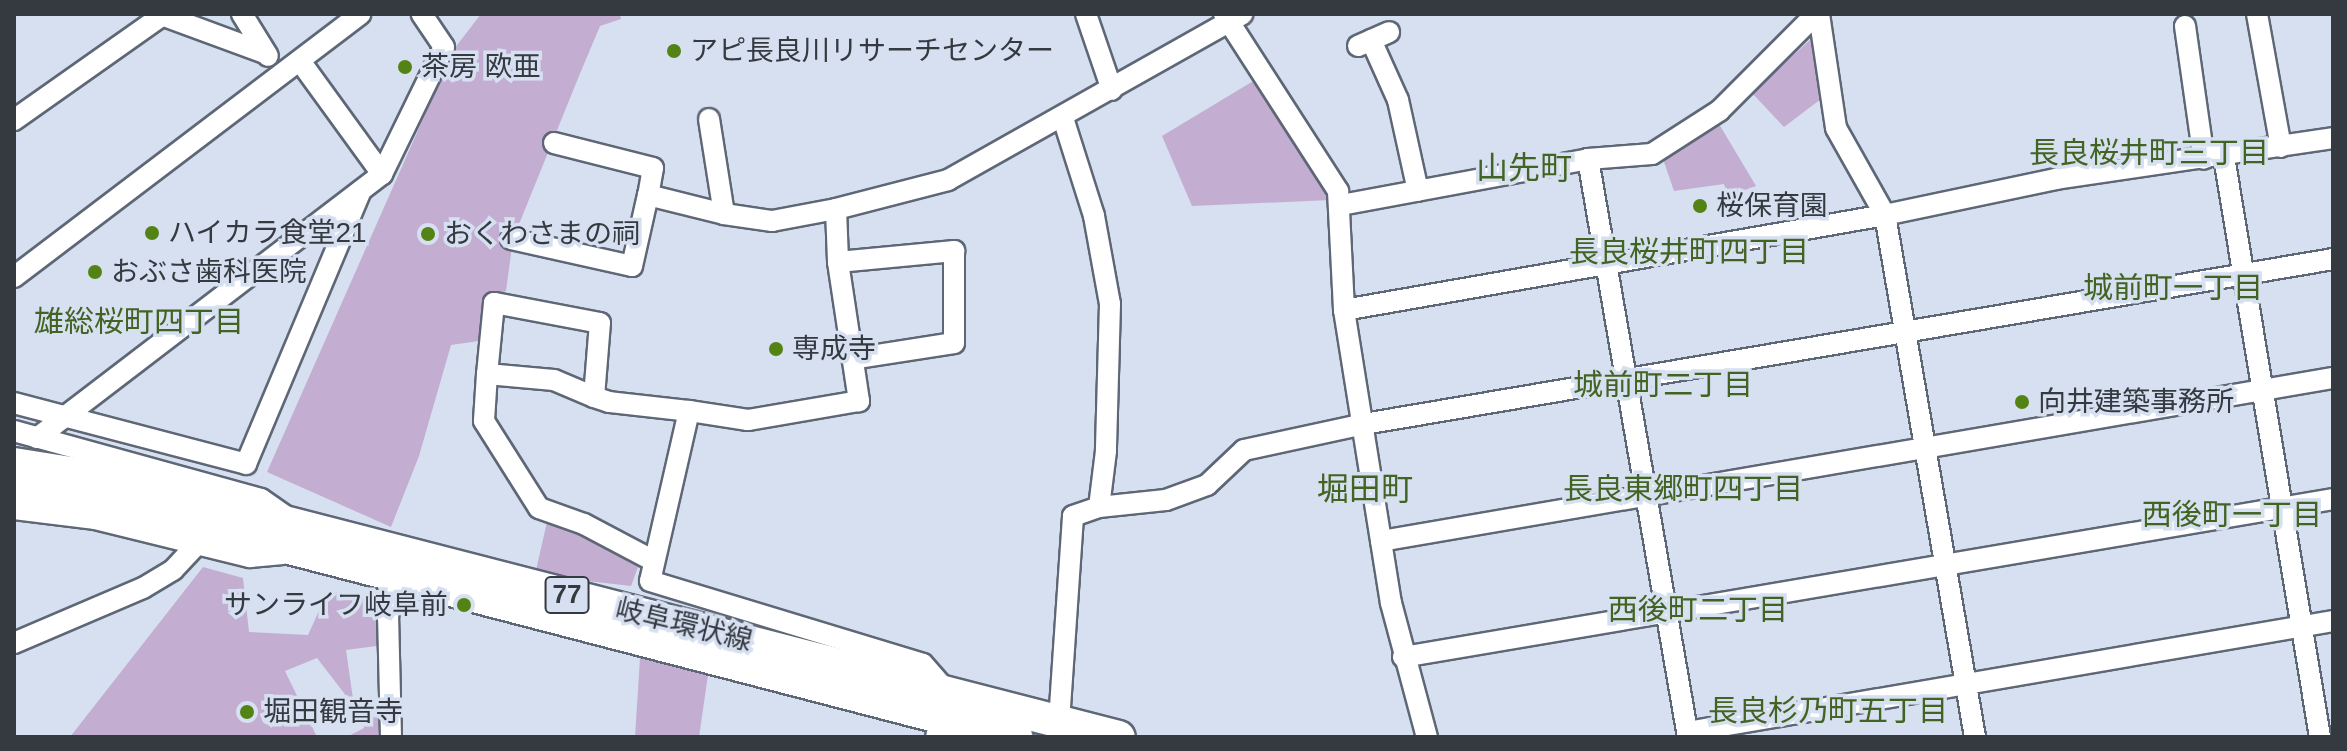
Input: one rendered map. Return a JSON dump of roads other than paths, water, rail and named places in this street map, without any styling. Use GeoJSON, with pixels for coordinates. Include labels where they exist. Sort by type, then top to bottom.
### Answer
{"type":"FeatureCollection","features":[{"type":"Feature","properties":{"kind":"main road","name":"岐阜環状線"},"geometry":{"type":"LineString","coordinates":[[14,464],[133,483],[300,539],[393,577],[941,715],[1016,737]]}},
{"type":"Feature","properties":{"kind":"main road","name":"岐阜環状線"},"geometry":{"type":"LineString","coordinates":[[14,488],[128,506],[552,591],[677,623],[941,715],[1059,722],[1119,737]]}},
{"type":"Feature","properties":{"kind":"street"},"geometry":{"type":"LineString","coordinates":[[242,14],[282,75]]}},
{"type":"Feature","properties":{"kind":"street"},"geometry":{"type":"LineString","coordinates":[[14,277],[361,14]]}},
{"type":"Feature","properties":{"kind":"street"},"geometry":{"type":"LineString","coordinates":[[37,438],[65,413],[382,174],[444,47],[422,14]]}},
{"type":"Feature","properties":{"kind":"street"},"geometry":{"type":"LineString","coordinates":[[1086,14],[1112,90]]}},
{"type":"Feature","properties":{"kind":"street"},"geometry":{"type":"LineString","coordinates":[[1341,205],[1588,159],[1652,154],[1671,146],[1739,94],[1818,14]]}},
{"type":"Feature","properties":{"kind":"street"},"geometry":{"type":"LineString","coordinates":[[1818,14],[1836,128],[1885,215],[1975,737]]}},
{"type":"Feature","properties":{"kind":"street"},"geometry":{"type":"LineString","coordinates":[[2257,14],[2281,147]]}},
{"type":"Feature","properties":{"kind":"street"},"geometry":{"type":"LineString","coordinates":[[14,120],[161,15],[265,53]]}},
{"type":"Feature","properties":{"kind":"street"},"geometry":{"type":"LineString","coordinates":[[648,195],[724,214],[772,221],[836,209],[948,180],[1112,90],[1232,17],[1338,191],[1344,310],[1381,541],[1403,657],[1427,737]]}},
{"type":"Feature","properties":{"kind":"street"},"geometry":{"type":"LineString","coordinates":[[2185,26],[2242,275],[2320,737]]}},
{"type":"Feature","properties":{"kind":"street"},"geometry":{"type":"LineString","coordinates":[[1372,39],[1398,100],[1418,191]]}},
{"type":"Feature","properties":{"kind":"street"},"geometry":{"type":"LineString","coordinates":[[300,61],[382,174]]}},
{"type":"Feature","properties":{"kind":"street"},"geometry":{"type":"LineString","coordinates":[[1063,118],[1094,216],[1110,304],[1106,451],[1099,507]]}},
{"type":"Feature","properties":{"kind":"street"},"geometry":{"type":"LineString","coordinates":[[709,119],[724,214]]}},
{"type":"Feature","properties":{"kind":"street"},"geometry":{"type":"LineString","coordinates":[[1344,310],[1885,215],[2056,179],[2333,138]]}},
{"type":"Feature","properties":{"kind":"street"},"geometry":{"type":"LineString","coordinates":[[511,239],[632,266],[653,168],[554,143]]}},
{"type":"Feature","properties":{"kind":"street"},"geometry":{"type":"LineString","coordinates":[[1588,159],[1687,734],[2333,621]]}},
{"type":"Feature","properties":{"kind":"street"},"geometry":{"type":"LineString","coordinates":[[14,403],[65,413],[246,464],[362,188]]}},
{"type":"Feature","properties":{"kind":"street"},"geometry":{"type":"LineString","coordinates":[[487,374],[554,380],[594,397],[748,420],[859,401],[838,262],[836,209]]}},
{"type":"Feature","properties":{"kind":"street"},"geometry":{"type":"LineString","coordinates":[[838,262],[954,251],[954,343],[852,359]]}},
{"type":"Feature","properties":{"kind":"street"},"geometry":{"type":"LineString","coordinates":[[1059,722],[1073,516],[1099,507],[1166,500],[1207,485],[1244,450],[1364,424],[2333,259]]}},
{"type":"Feature","properties":{"kind":"street"},"geometry":{"type":"LineString","coordinates":[[594,397],[600,323],[501,301],[494,303],[484,421],[539,508],[584,524],[698,599],[722,599],[834,639],[909,656],[923,664],[941,715]]}},
{"type":"Feature","properties":{"kind":"street"},"geometry":{"type":"LineString","coordinates":[[1381,541],[2333,378]]}},
{"type":"Feature","properties":{"kind":"street"},"geometry":{"type":"LineString","coordinates":[[677,623],[648,603],[652,571],[689,411]]}},
{"type":"Feature","properties":{"kind":"street"},"geometry":{"type":"LineString","coordinates":[[14,431],[261,499],[300,539],[250,557],[195,546],[95,519],[14,509]]}},
{"type":"Feature","properties":{"kind":"street"},"geometry":{"type":"LineString","coordinates":[[1403,657],[2333,499]]}},
{"type":"Feature","properties":{"kind":"street"},"geometry":{"type":"LineString","coordinates":[[14,643],[143,588],[173,570],[195,546]]}},
{"type":"Feature","properties":{"kind":"street"},"geometry":{"type":"LineString","coordinates":[[552,591],[570,586],[624,596],[652,571]]}},
{"type":"Feature","properties":{"kind":"street"},"geometry":{"type":"LineString","coordinates":[[393,577],[388,618],[394,734]]}},
{"type":"Feature","properties":{"kind":"place","name":"アピ長良川リサーチセンター"},"geometry":{"type":"Point","coordinates":[674,51]}},
{"type":"Feature","properties":{"kind":"place","name":"茶房 欧亜"},"geometry":{"type":"Point","coordinates":[405,67]}},
{"type":"Feature","properties":{"kind":"place","name":"桜保育園"},"geometry":{"type":"Point","coordinates":[1700,206]}},
{"type":"Feature","properties":{"kind":"place","name":"ハイカラ食堂21"},"geometry":{"type":"Point","coordinates":[152,233]}},
{"type":"Feature","properties":{"kind":"place","name":"おくわさまの祠"},"geometry":{"type":"Point","coordinates":[428,234]}},
{"type":"Feature","properties":{"kind":"place","name":"おぶさ歯科医院"},"geometry":{"type":"Point","coordinates":[95,272]}},
{"type":"Feature","properties":{"kind":"place","name":"専成寺"},"geometry":{"type":"Point","coordinates":[776,349]}},
{"type":"Feature","properties":{"kind":"place","name":"向井建築事務所"},"geometry":{"type":"Point","coordinates":[2022,402]}},
{"type":"Feature","properties":{"kind":"place","name":"サンライフ岐阜前"},"geometry":{"type":"Point","coordinates":[464,605]}},
{"type":"Feature","properties":{"kind":"place","name":"堀田観音寺"},"geometry":{"type":"Point","coordinates":[247,712]}},
{"type":"Feature","properties":{"kind":"district","name":"長良桜井町三丁目"},"geometry":{"type":"Point","coordinates":[2149,153]}},
{"type":"Feature","properties":{"kind":"district","name":"山先町"},"geometry":{"type":"Point","coordinates":[1524,168]}},
{"type":"Feature","properties":{"kind":"district","name":"長良桜井町四丁目"},"geometry":{"type":"Point","coordinates":[1689,252]}},
{"type":"Feature","properties":{"kind":"district","name":"城前町一丁目"},"geometry":{"type":"Point","coordinates":[2173,288]}},
{"type":"Feature","properties":{"kind":"district","name":"雄総桜町四丁目"},"geometry":{"type":"Point","coordinates":[139,322]}},
{"type":"Feature","properties":{"kind":"district","name":"城前町二丁目"},"geometry":{"type":"Point","coordinates":[1663,385]}},
{"type":"Feature","properties":{"kind":"district","name":"堀田町"},"geometry":{"type":"Point","coordinates":[1365,489]}},
{"type":"Feature","properties":{"kind":"district","name":"長良東郷町四丁目"},"geometry":{"type":"Point","coordinates":[1683,489]}},
{"type":"Feature","properties":{"kind":"district","name":"西後町一丁目"},"geometry":{"type":"Point","coordinates":[2232,515]}},
{"type":"Feature","properties":{"kind":"district","name":"西後町二丁目"},"geometry":{"type":"Point","coordinates":[1698,610]}},
{"type":"Feature","properties":{"kind":"district","name":"長良杉乃町五丁目"},"geometry":{"type":"Point","coordinates":[1828,711]}}]}
